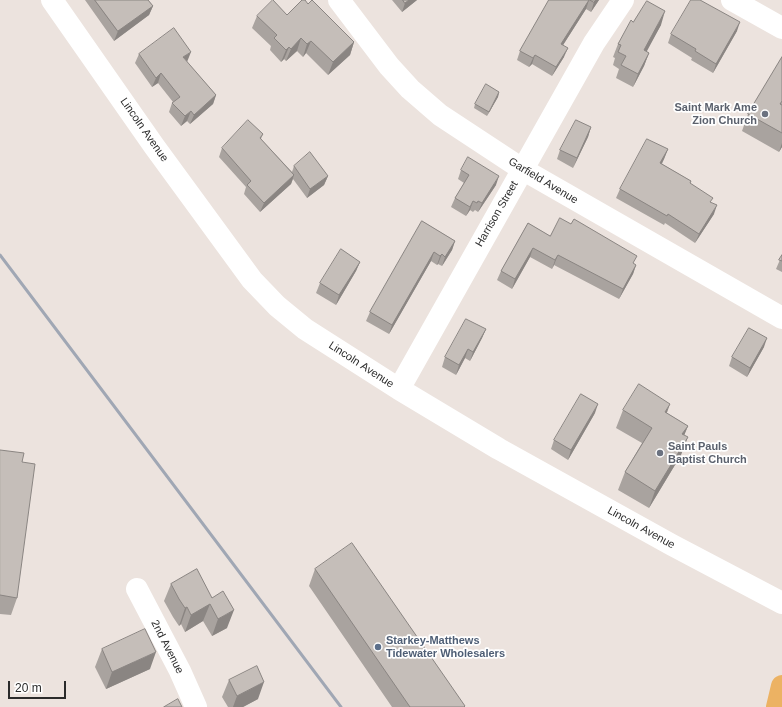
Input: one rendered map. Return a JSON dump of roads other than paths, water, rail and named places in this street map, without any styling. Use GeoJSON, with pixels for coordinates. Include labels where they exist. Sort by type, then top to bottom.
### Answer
{"type":"FeatureCollection","features":[{"type":"Feature","properties":{"kind":"main road"},"geometry":{"type":"LineString","coordinates":[[777,707],[782,686]]}},
{"type":"Feature","properties":{"kind":"street","name":"Lincoln Avenue"},"geometry":{"type":"LineString","coordinates":[[52,0],[154,146],[252,280],[277,306],[305,329],[399,390],[499,449],[672,545],[782,603]]}},
{"type":"Feature","properties":{"kind":"street","name":"Garfield Avenue"},"geometry":{"type":"LineString","coordinates":[[339,0],[389,66],[410,89],[440,115],[522,170],[782,318]]}},
{"type":"Feature","properties":{"kind":"street","name":"Harrison Street"},"geometry":{"type":"LineString","coordinates":[[399,390],[594,43],[623,0]]}},
{"type":"Feature","properties":{"kind":"street"},"geometry":{"type":"LineString","coordinates":[[732,0],[782,28]]}},
{"type":"Feature","properties":{"kind":"street","name":"2nd Avenue"},"geometry":{"type":"LineString","coordinates":[[137,588],[180,671],[196,707]]}},
{"type":"Feature","properties":{"kind":"railway"},"geometry":{"type":"LineString","coordinates":[[0,255],[341,707]]}},
{"type":"Feature","properties":{"kind":"place","name":"Saint Mark Ame Zion Church"},"geometry":{"type":"Point","coordinates":[765,114]}},
{"type":"Feature","properties":{"kind":"place","name":"Saint Pauls Baptist Church"},"geometry":{"type":"Point","coordinates":[660,453]}},
{"type":"Feature","properties":{"kind":"place","name":"Starkey-Matthews Tidewater Wholesalers"},"geometry":{"type":"Point","coordinates":[378,647]}}]}
